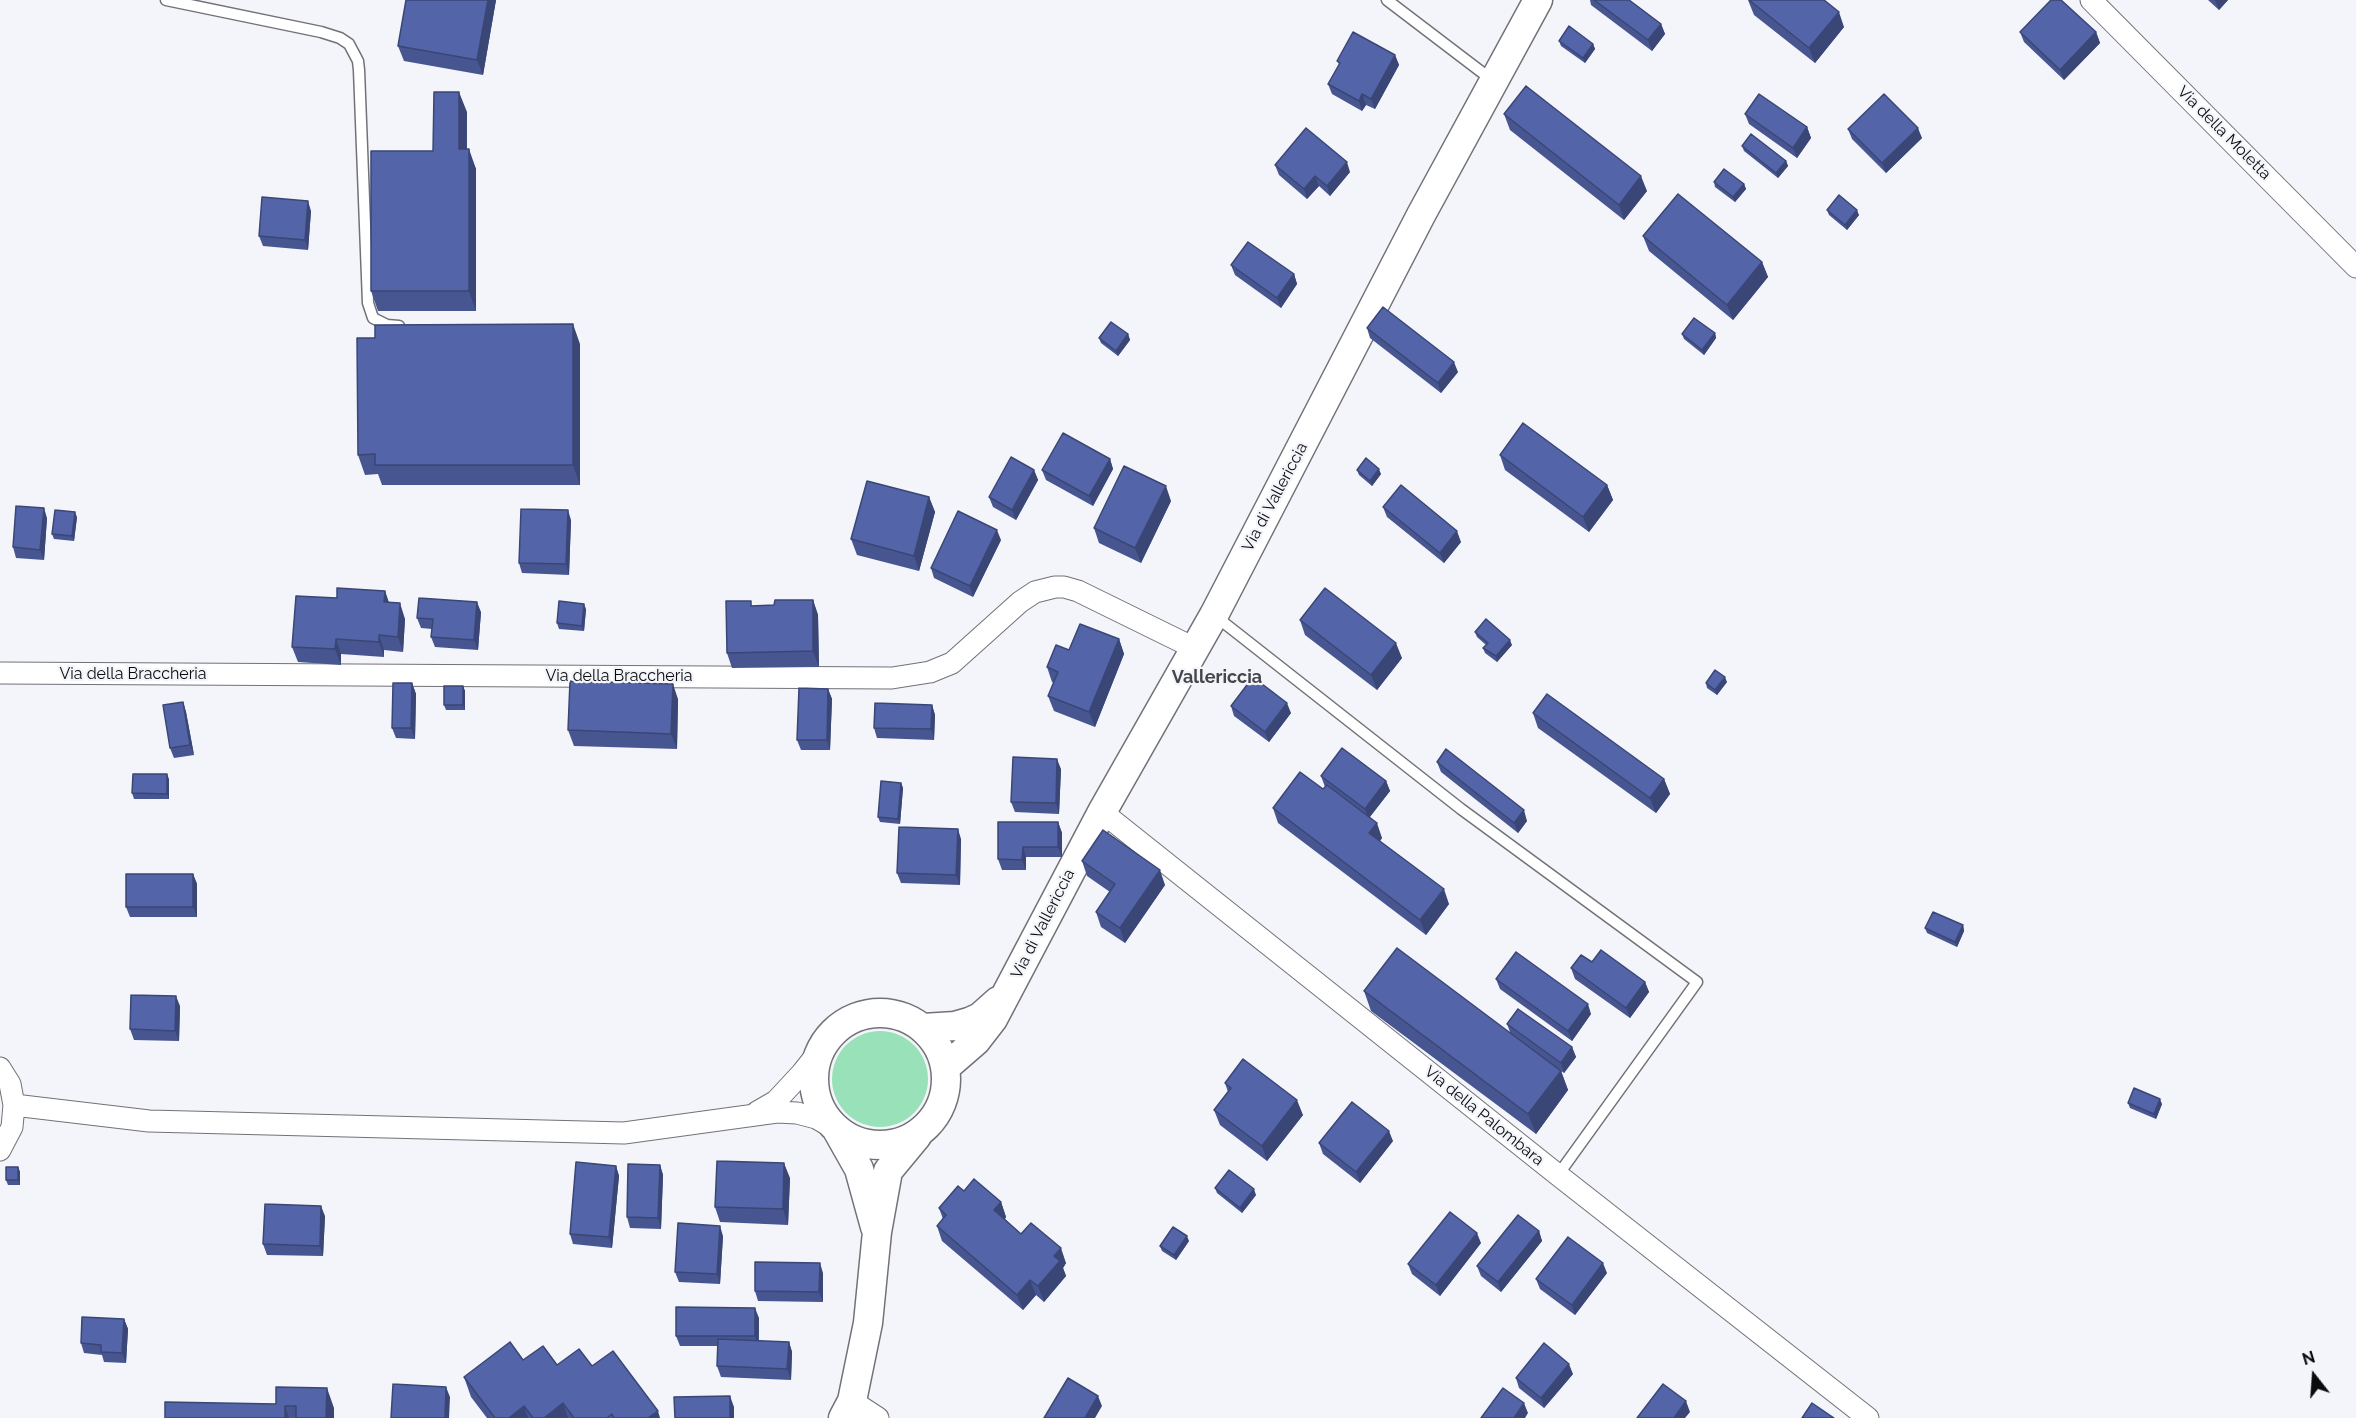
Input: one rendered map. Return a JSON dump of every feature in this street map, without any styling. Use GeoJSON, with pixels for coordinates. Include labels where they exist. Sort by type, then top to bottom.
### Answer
{"type":"FeatureCollection","features":[{"type":"Feature","properties":{"kind":"street","name":"Via di Vallericcia"},"geometry":{"type":"LineString","coordinates":[[946,1067],[979,1038],[993,1019],[1060,888],[1214,615],[1421,214],[1538,0]]}},
{"type":"Feature","properties":{"kind":"street","name":"Via della Moletta"},"geometry":{"type":"LineString","coordinates":[[2091,0],[2356,267]]}},
{"type":"Feature","properties":{"kind":"street","name":"Via della Braccheria"},"geometry":{"type":"LineString","coordinates":[[0,673],[892,678],[930,672],[952,663],[1020,602],[1035,592],[1055,587],[1078,591],[1194,648]]}},
{"type":"Feature","properties":{"kind":"street","name":"Via della Palombara"},"geometry":{"type":"LineString","coordinates":[[1102,812],[1868,1418]]}},
{"type":"Feature","properties":{"kind":"street","name":"Via di Vallericcia"},"geometry":{"type":"LineString","coordinates":[[923,1028],[955,1026],[969,1022],[980,1017],[1008,991]]}},
{"type":"Feature","properties":{"kind":"street","name":"Via di Vallericcia"},"geometry":{"type":"LineString","coordinates":[[848,1410],[868,1323],[877,1232],[888,1172],[928,1125],[942,1104],[946,1086],[946,1067],[933,1039],[923,1028],[900,1016],[873,1013],[860,1016],[837,1028],[821,1049],[814,1070],[815,1092],[822,1113],[837,1130],[859,1169],[877,1232]]}},
{"type":"Feature","properties":{"kind":"street"},"geometry":{"type":"LineString","coordinates":[[751,1114],[776,1101],[821,1049]]}},
{"type":"Feature","properties":{"kind":"street"},"geometry":{"type":"LineString","coordinates":[[0,1068],[10,1084],[15,1106],[12,1127],[0,1150]]}},
{"type":"Feature","properties":{"kind":"street"},"geometry":{"type":"LineString","coordinates":[[15,1106],[149,1121],[624,1133],[777,1112],[797,1113],[816,1119],[837,1130]]}},
{"type":"Feature","properties":{"kind":"street","name":"Via di Vallericcia"},"geometry":{"type":"LineString","coordinates":[[837,1130],[862,1143],[874,1146],[897,1143],[918,1134]]}},
{"type":"Feature","properties":{"kind":"street"},"geometry":{"type":"LineString","coordinates":[[848,1410],[878,1418]]}},
{"type":"Feature","properties":{"kind":"lane"},"geometry":{"type":"LineString","coordinates":[[166,0],[321,32],[340,38],[349,44],[358,61],[359,70],[368,303],[373,318],[394,326],[405,326]]}},
{"type":"Feature","properties":{"kind":"lane"},"geometry":{"type":"LineString","coordinates":[[1387,0],[1493,81]]}},
{"type":"Feature","properties":{"kind":"lane"},"geometry":{"type":"LineString","coordinates":[[1214,615],[1461,809],[1697,982],[1558,1175]]}},
{"type":"Feature","properties":{"kind":"green space"},"geometry":{"type":"Polygon","coordinates":[[[880,1031],[898,1034],[914,1045],[925,1061],[928,1079],[925,1097],[914,1113],[898,1124],[880,1127],[862,1124],[846,1113],[835,1097],[832,1079],[835,1061],[846,1045],[862,1034],[880,1031]]]}},
{"type":"Feature","properties":{"kind":"building"},"geometry":{"type":"Polygon","coordinates":[[[406,0],[488,0],[477,60],[398,46],[406,0]]]}},
{"type":"Feature","properties":{"kind":"building"},"geometry":{"type":"Polygon","coordinates":[[[1594,0],[1629,0],[1661,24],[1648,40],[1594,0]]]}},
{"type":"Feature","properties":{"kind":"building"},"geometry":{"type":"Polygon","coordinates":[[[1749,0],[1824,0],[1839,12],[1809,48],[1749,0]]]}},
{"type":"Feature","properties":{"kind":"building"},"geometry":{"type":"Polygon","coordinates":[[[2051,0],[2061,0],[2096,32],[2060,70],[2020,32],[2051,0]]]}},
{"type":"Feature","properties":{"kind":"building"},"geometry":{"type":"Polygon","coordinates":[[[1569,26],[1593,44],[1583,58],[1559,41],[1569,26]]]}},
{"type":"Feature","properties":{"kind":"building"},"geometry":{"type":"Polygon","coordinates":[[[1353,32],[1395,55],[1371,99],[1362,94],[1359,101],[1328,84],[1340,63],[1337,61],[1353,32]]]}},
{"type":"Feature","properties":{"kind":"building"},"geometry":{"type":"Polygon","coordinates":[[[1526,86],[1641,176],[1619,205],[1504,114],[1526,86]]]}},
{"type":"Feature","properties":{"kind":"building"},"geometry":{"type":"Polygon","coordinates":[[[434,92],[459,92],[459,149],[469,149],[469,291],[371,291],[371,151],[433,151],[434,92]]]}},
{"type":"Feature","properties":{"kind":"building"},"geometry":{"type":"Polygon","coordinates":[[[1759,94],[1807,127],[1793,148],[1745,114],[1759,94]]]}},
{"type":"Feature","properties":{"kind":"building"},"geometry":{"type":"Polygon","coordinates":[[[1884,94],[1918,128],[1882,163],[1848,129],[1884,94]]]}},
{"type":"Feature","properties":{"kind":"building"},"geometry":{"type":"Polygon","coordinates":[[[1306,128],[1347,162],[1327,186],[1315,176],[1304,189],[1275,165],[1306,128]]]}},
{"type":"Feature","properties":{"kind":"building"},"geometry":{"type":"Polygon","coordinates":[[[1751,134],[1786,161],[1776,173],[1742,146],[1751,134]]]}},
{"type":"Feature","properties":{"kind":"building"},"geometry":{"type":"Polygon","coordinates":[[[1724,169],[1744,184],[1733,197],[1714,182],[1724,169]]]}},
{"type":"Feature","properties":{"kind":"building"},"geometry":{"type":"Polygon","coordinates":[[[1678,194],[1762,262],[1727,305],[1643,236],[1678,194]]]}},
{"type":"Feature","properties":{"kind":"building"},"geometry":{"type":"Polygon","coordinates":[[[1839,195],[1857,210],[1845,225],[1827,210],[1839,195]]]}},
{"type":"Feature","properties":{"kind":"building"},"geometry":{"type":"Polygon","coordinates":[[[262,197],[308,201],[305,240],[259,236],[262,197]]]}},
{"type":"Feature","properties":{"kind":"building"},"geometry":{"type":"Polygon","coordinates":[[[1248,242],[1294,274],[1277,298],[1231,265],[1248,242]]]}},
{"type":"Feature","properties":{"kind":"building"},"geometry":{"type":"Polygon","coordinates":[[[1383,307],[1454,362],[1438,383],[1367,328],[1383,307]]]}},
{"type":"Feature","properties":{"kind":"building"},"geometry":{"type":"Polygon","coordinates":[[[1694,318],[1715,333],[1702,350],[1682,334],[1694,318]]]}},
{"type":"Feature","properties":{"kind":"building"},"geometry":{"type":"Polygon","coordinates":[[[1111,322],[1128,334],[1116,351],[1099,338],[1111,322]]]}},
{"type":"Feature","properties":{"kind":"building"},"geometry":{"type":"Polygon","coordinates":[[[573,324],[573,465],[375,465],[375,454],[358,455],[357,338],[375,338],[375,325],[573,324]]]}},
{"type":"Feature","properties":{"kind":"building"},"geometry":{"type":"Polygon","coordinates":[[[1523,423],[1607,485],[1583,517],[1500,455],[1523,423]]]}},
{"type":"Feature","properties":{"kind":"building"},"geometry":{"type":"Polygon","coordinates":[[[1063,433],[1110,459],[1089,496],[1042,470],[1063,433]]]}},
{"type":"Feature","properties":{"kind":"building"},"geometry":{"type":"Polygon","coordinates":[[[1011,457],[1034,470],[1012,510],[989,497],[1011,457]]]}},
{"type":"Feature","properties":{"kind":"building"},"geometry":{"type":"Polygon","coordinates":[[[1366,458],[1379,469],[1370,481],[1357,470],[1366,458]]]}},
{"type":"Feature","properties":{"kind":"building"},"geometry":{"type":"Polygon","coordinates":[[[1124,466],[1166,486],[1135,548],[1094,528],[1124,466]]]}},
{"type":"Feature","properties":{"kind":"building"},"geometry":{"type":"Polygon","coordinates":[[[867,481],[929,497],[914,556],[851,539],[867,481]]]}},
{"type":"Feature","properties":{"kind":"building"},"geometry":{"type":"Polygon","coordinates":[[[1401,485],[1457,531],[1440,553],[1383,507],[1401,485]]]}},
{"type":"Feature","properties":{"kind":"building"},"geometry":{"type":"Polygon","coordinates":[[[16,506],[44,508],[40,550],[13,547],[16,506]]]}},
{"type":"Feature","properties":{"kind":"building"},"geometry":{"type":"Polygon","coordinates":[[[521,509],[568,510],[566,564],[519,563],[521,509]]]}},
{"type":"Feature","properties":{"kind":"building"},"geometry":{"type":"Polygon","coordinates":[[[55,510],[75,512],[72,536],[52,534],[55,510]]]}},
{"type":"Feature","properties":{"kind":"building"},"geometry":{"type":"Polygon","coordinates":[[[958,511],[997,530],[970,586],[931,568],[958,511]]]}},
{"type":"Feature","properties":{"kind":"building"},"geometry":{"type":"Polygon","coordinates":[[[337,588],[385,591],[384,602],[400,603],[398,637],[379,635],[379,642],[336,639],[335,649],[292,647],[296,596],[337,598],[337,588]]]}},
{"type":"Feature","properties":{"kind":"building"},"geometry":{"type":"Polygon","coordinates":[[[1325,588],[1396,643],[1371,675],[1300,620],[1325,588]]]}},
{"type":"Feature","properties":{"kind":"building"},"geometry":{"type":"Polygon","coordinates":[[[419,598],[477,602],[474,640],[431,637],[433,619],[417,618],[419,598]]]}},
{"type":"Feature","properties":{"kind":"building"},"geometry":{"type":"Polygon","coordinates":[[[775,600],[813,600],[813,651],[727,653],[726,601],[751,601],[751,606],[774,605],[775,600]]]}},
{"type":"Feature","properties":{"kind":"building"},"geometry":{"type":"Polygon","coordinates":[[[559,601],[584,604],[582,626],[557,623],[559,601]]]}},
{"type":"Feature","properties":{"kind":"building"},"geometry":{"type":"Polygon","coordinates":[[[1486,619],[1510,640],[1496,656],[1483,648],[1488,643],[1475,632],[1486,619]]]}},
{"type":"Feature","properties":{"kind":"building"},"geometry":{"type":"Polygon","coordinates":[[[1080,624],[1119,639],[1089,712],[1048,696],[1058,672],[1047,667],[1056,645],[1069,650],[1080,624]]]}},
{"type":"Feature","properties":{"kind":"building"},"geometry":{"type":"Polygon","coordinates":[[[1715,670],[1725,677],[1715,690],[1706,683],[1715,670]]]}},
{"type":"Feature","properties":{"kind":"building"},"geometry":{"type":"Polygon","coordinates":[[[1253,677],[1287,703],[1265,732],[1231,706],[1253,677]]]}},
{"type":"Feature","properties":{"kind":"building"},"geometry":{"type":"Polygon","coordinates":[[[570,681],[673,684],[671,734],[568,730],[570,681]]]}},
{"type":"Feature","properties":{"kind":"building"},"geometry":{"type":"Polygon","coordinates":[[[393,683],[412,683],[411,728],[392,728],[393,683]]]}},
{"type":"Feature","properties":{"kind":"building"},"geometry":{"type":"Polygon","coordinates":[[[444,686],[463,686],[463,705],[444,705],[444,686]]]}},
{"type":"Feature","properties":{"kind":"building"},"geometry":{"type":"Polygon","coordinates":[[[799,688],[828,689],[827,740],[797,740],[799,688]]]}},
{"type":"Feature","properties":{"kind":"building"},"geometry":{"type":"Polygon","coordinates":[[[1547,694],[1664,779],[1650,798],[1533,713],[1547,694]]]}},
{"type":"Feature","properties":{"kind":"building"},"geometry":{"type":"Polygon","coordinates":[[[183,702],[190,745],[170,748],[163,705],[183,702]]]}},
{"type":"Feature","properties":{"kind":"building"},"geometry":{"type":"Polygon","coordinates":[[[875,703],[932,705],[931,729],[874,728],[875,703]]]}},
{"type":"Feature","properties":{"kind":"building"},"geometry":{"type":"Polygon","coordinates":[[[1342,748],[1386,781],[1365,809],[1321,776],[1342,748]]]}},
{"type":"Feature","properties":{"kind":"building"},"geometry":{"type":"Polygon","coordinates":[[[1446,749],[1524,810],[1514,823],[1437,762],[1446,749]]]}},
{"type":"Feature","properties":{"kind":"building"},"geometry":{"type":"Polygon","coordinates":[[[1013,757],[1057,759],[1056,803],[1011,802],[1013,757]]]}},
{"type":"Feature","properties":{"kind":"building"},"geometry":{"type":"Polygon","coordinates":[[[1300,772],[1323,789],[1327,785],[1377,823],[1369,833],[1444,889],[1420,920],[1273,808],[1300,772]]]}},
{"type":"Feature","properties":{"kind":"building"},"geometry":{"type":"Polygon","coordinates":[[[133,774],[167,774],[167,794],[132,793],[133,774]]]}},
{"type":"Feature","properties":{"kind":"building"},"geometry":{"type":"Polygon","coordinates":[[[881,781],[901,783],[898,819],[878,817],[881,781]]]}},
{"type":"Feature","properties":{"kind":"building"},"geometry":{"type":"Polygon","coordinates":[[[998,822],[1058,822],[1058,847],[1023,847],[1022,860],[998,859],[998,822]]]}},
{"type":"Feature","properties":{"kind":"building"},"geometry":{"type":"Polygon","coordinates":[[[899,827],[958,829],[956,875],[897,873],[899,827]]]}},
{"type":"Feature","properties":{"kind":"building"},"geometry":{"type":"Polygon","coordinates":[[[1103,830],[1160,870],[1120,928],[1096,912],[1115,884],[1082,861],[1103,830]]]}},
{"type":"Feature","properties":{"kind":"building"},"geometry":{"type":"Polygon","coordinates":[[[126,874],[193,874],[193,907],[126,907],[126,874]]]}},
{"type":"Feature","properties":{"kind":"building"},"geometry":{"type":"Polygon","coordinates":[[[1933,912],[1963,925],[1955,942],[1925,928],[1933,912]]]}},
{"type":"Feature","properties":{"kind":"building"},"geometry":{"type":"Polygon","coordinates":[[[1397,948],[1561,1071],[1528,1114],[1364,991],[1397,948]]]}},
{"type":"Feature","properties":{"kind":"building"},"geometry":{"type":"Polygon","coordinates":[[[1601,950],[1645,982],[1626,1008],[1571,968],[1581,955],[1592,962],[1601,950]]]}},
{"type":"Feature","properties":{"kind":"building"},"geometry":{"type":"Polygon","coordinates":[[[1516,952],[1588,1004],[1568,1031],[1496,979],[1516,952]]]}},
{"type":"Feature","properties":{"kind":"building"},"geometry":{"type":"Polygon","coordinates":[[[131,995],[176,996],[175,1031],[130,1029],[131,995]]]}},
{"type":"Feature","properties":{"kind":"building"},"geometry":{"type":"Polygon","coordinates":[[[1518,1009],[1572,1047],[1561,1063],[1507,1024],[1518,1009]]]}},
{"type":"Feature","properties":{"kind":"building"},"geometry":{"type":"Polygon","coordinates":[[[1243,1059],[1297,1100],[1262,1146],[1214,1110],[1231,1088],[1225,1083],[1243,1059]]]}},
{"type":"Feature","properties":{"kind":"building"},"geometry":{"type":"Polygon","coordinates":[[[2134,1088],[2160,1099],[2154,1114],[2128,1103],[2134,1088]]]}},
{"type":"Feature","properties":{"kind":"building"},"geometry":{"type":"Polygon","coordinates":[[[1352,1102],[1389,1131],[1356,1172],[1319,1143],[1352,1102]]]}},
{"type":"Feature","properties":{"kind":"building"},"geometry":{"type":"Polygon","coordinates":[[[717,1161],[784,1163],[783,1209],[715,1207],[717,1161]]]}},
{"type":"Feature","properties":{"kind":"building"},"geometry":{"type":"Polygon","coordinates":[[[576,1162],[616,1166],[609,1237],[570,1234],[576,1162]]]}},
{"type":"Feature","properties":{"kind":"building"},"geometry":{"type":"Polygon","coordinates":[[[628,1164],[660,1165],[658,1218],[627,1217],[628,1164]]]}},
{"type":"Feature","properties":{"kind":"building"},"geometry":{"type":"Polygon","coordinates":[[[6,1167],[18,1167],[18,1180],[6,1180],[6,1167]]]}},
{"type":"Feature","properties":{"kind":"building"},"geometry":{"type":"Polygon","coordinates":[[[1229,1170],[1254,1189],[1240,1208],[1215,1188],[1229,1170]]]}},
{"type":"Feature","properties":{"kind":"building"},"geometry":{"type":"Polygon","coordinates":[[[974,1179],[1001,1202],[994,1210],[1021,1234],[1031,1223],[1061,1248],[1054,1256],[1060,1261],[1038,1286],[1030,1280],[1017,1295],[937,1226],[946,1215],[939,1208],[958,1186],[964,1191],[974,1179]]]}},
{"type":"Feature","properties":{"kind":"building"},"geometry":{"type":"Polygon","coordinates":[[[265,1204],[321,1206],[320,1246],[263,1244],[265,1204]]]}},
{"type":"Feature","properties":{"kind":"building"},"geometry":{"type":"Polygon","coordinates":[[[1450,1212],[1477,1233],[1436,1285],[1408,1264],[1450,1212]]]}},
{"type":"Feature","properties":{"kind":"building"},"geometry":{"type":"Polygon","coordinates":[[[1518,1215],[1539,1231],[1498,1282],[1477,1266],[1518,1215]]]}},
{"type":"Feature","properties":{"kind":"building"},"geometry":{"type":"Polygon","coordinates":[[[678,1223],[720,1226],[717,1274],[675,1272],[678,1223]]]}},
{"type":"Feature","properties":{"kind":"building"},"geometry":{"type":"Polygon","coordinates":[[[1173,1227],[1187,1236],[1174,1255],[1160,1246],[1173,1227]]]}},
{"type":"Feature","properties":{"kind":"building"},"geometry":{"type":"Polygon","coordinates":[[[1568,1237],[1603,1263],[1572,1305],[1536,1279],[1568,1237]]]}},
{"type":"Feature","properties":{"kind":"building"},"geometry":{"type":"Polygon","coordinates":[[[755,1262],[820,1263],[819,1292],[755,1291],[755,1262]]]}},
{"type":"Feature","properties":{"kind":"building"},"geometry":{"type":"Polygon","coordinates":[[[676,1307],[755,1308],[755,1336],[676,1336],[676,1307]]]}},
{"type":"Feature","properties":{"kind":"building"},"geometry":{"type":"Polygon","coordinates":[[[82,1317],[124,1319],[122,1353],[101,1352],[101,1345],[81,1343],[82,1317]]]}},
{"type":"Feature","properties":{"kind":"building"},"geometry":{"type":"Polygon","coordinates":[[[718,1339],[789,1342],[787,1369],[717,1366],[718,1339]]]}},
{"type":"Feature","properties":{"kind":"building"},"geometry":{"type":"Polygon","coordinates":[[[510,1342],[523,1360],[543,1346],[557,1365],[579,1349],[592,1366],[613,1351],[658,1411],[648,1418],[614,1418],[612,1414],[607,1418],[574,1418],[563,1403],[544,1418],[533,1418],[524,1406],[509,1418],[495,1418],[464,1377],[510,1342]]]}},
{"type":"Feature","properties":{"kind":"building"},"geometry":{"type":"Polygon","coordinates":[[[1544,1343],[1569,1364],[1541,1398],[1516,1378],[1544,1343]]]}},
{"type":"Feature","properties":{"kind":"building"},"geometry":{"type":"Polygon","coordinates":[[[1068,1378],[1098,1396],[1085,1418],[1044,1418],[1068,1378]]]}},
{"type":"Feature","properties":{"kind":"building"},"geometry":{"type":"Polygon","coordinates":[[[393,1384],[446,1387],[445,1418],[391,1418],[393,1384]]]}},
{"type":"Feature","properties":{"kind":"building"},"geometry":{"type":"Polygon","coordinates":[[[1663,1384],[1686,1401],[1674,1418],[1637,1418],[1663,1384]]]}},
{"type":"Feature","properties":{"kind":"building"},"geometry":{"type":"Polygon","coordinates":[[[276,1387],[327,1388],[326,1418],[296,1418],[296,1406],[285,1406],[285,1418],[165,1418],[165,1402],[276,1404],[276,1387]]]}},
{"type":"Feature","properties":{"kind":"building"},"geometry":{"type":"Polygon","coordinates":[[[1503,1388],[1524,1403],[1514,1418],[1481,1418],[1503,1388]]]}},
{"type":"Feature","properties":{"kind":"building"},"geometry":{"type":"Polygon","coordinates":[[[730,1396],[730,1418],[675,1418],[674,1397],[730,1396]]]}},
{"type":"Feature","properties":{"kind":"building"},"geometry":{"type":"Polygon","coordinates":[[[1812,1403],[1834,1418],[1802,1418],[1812,1403]]]}},
{"type":"Feature","properties":{"kind":"district","name":"Vallericcia"},"geometry":{"type":"Point","coordinates":[1217,678]}}]}
